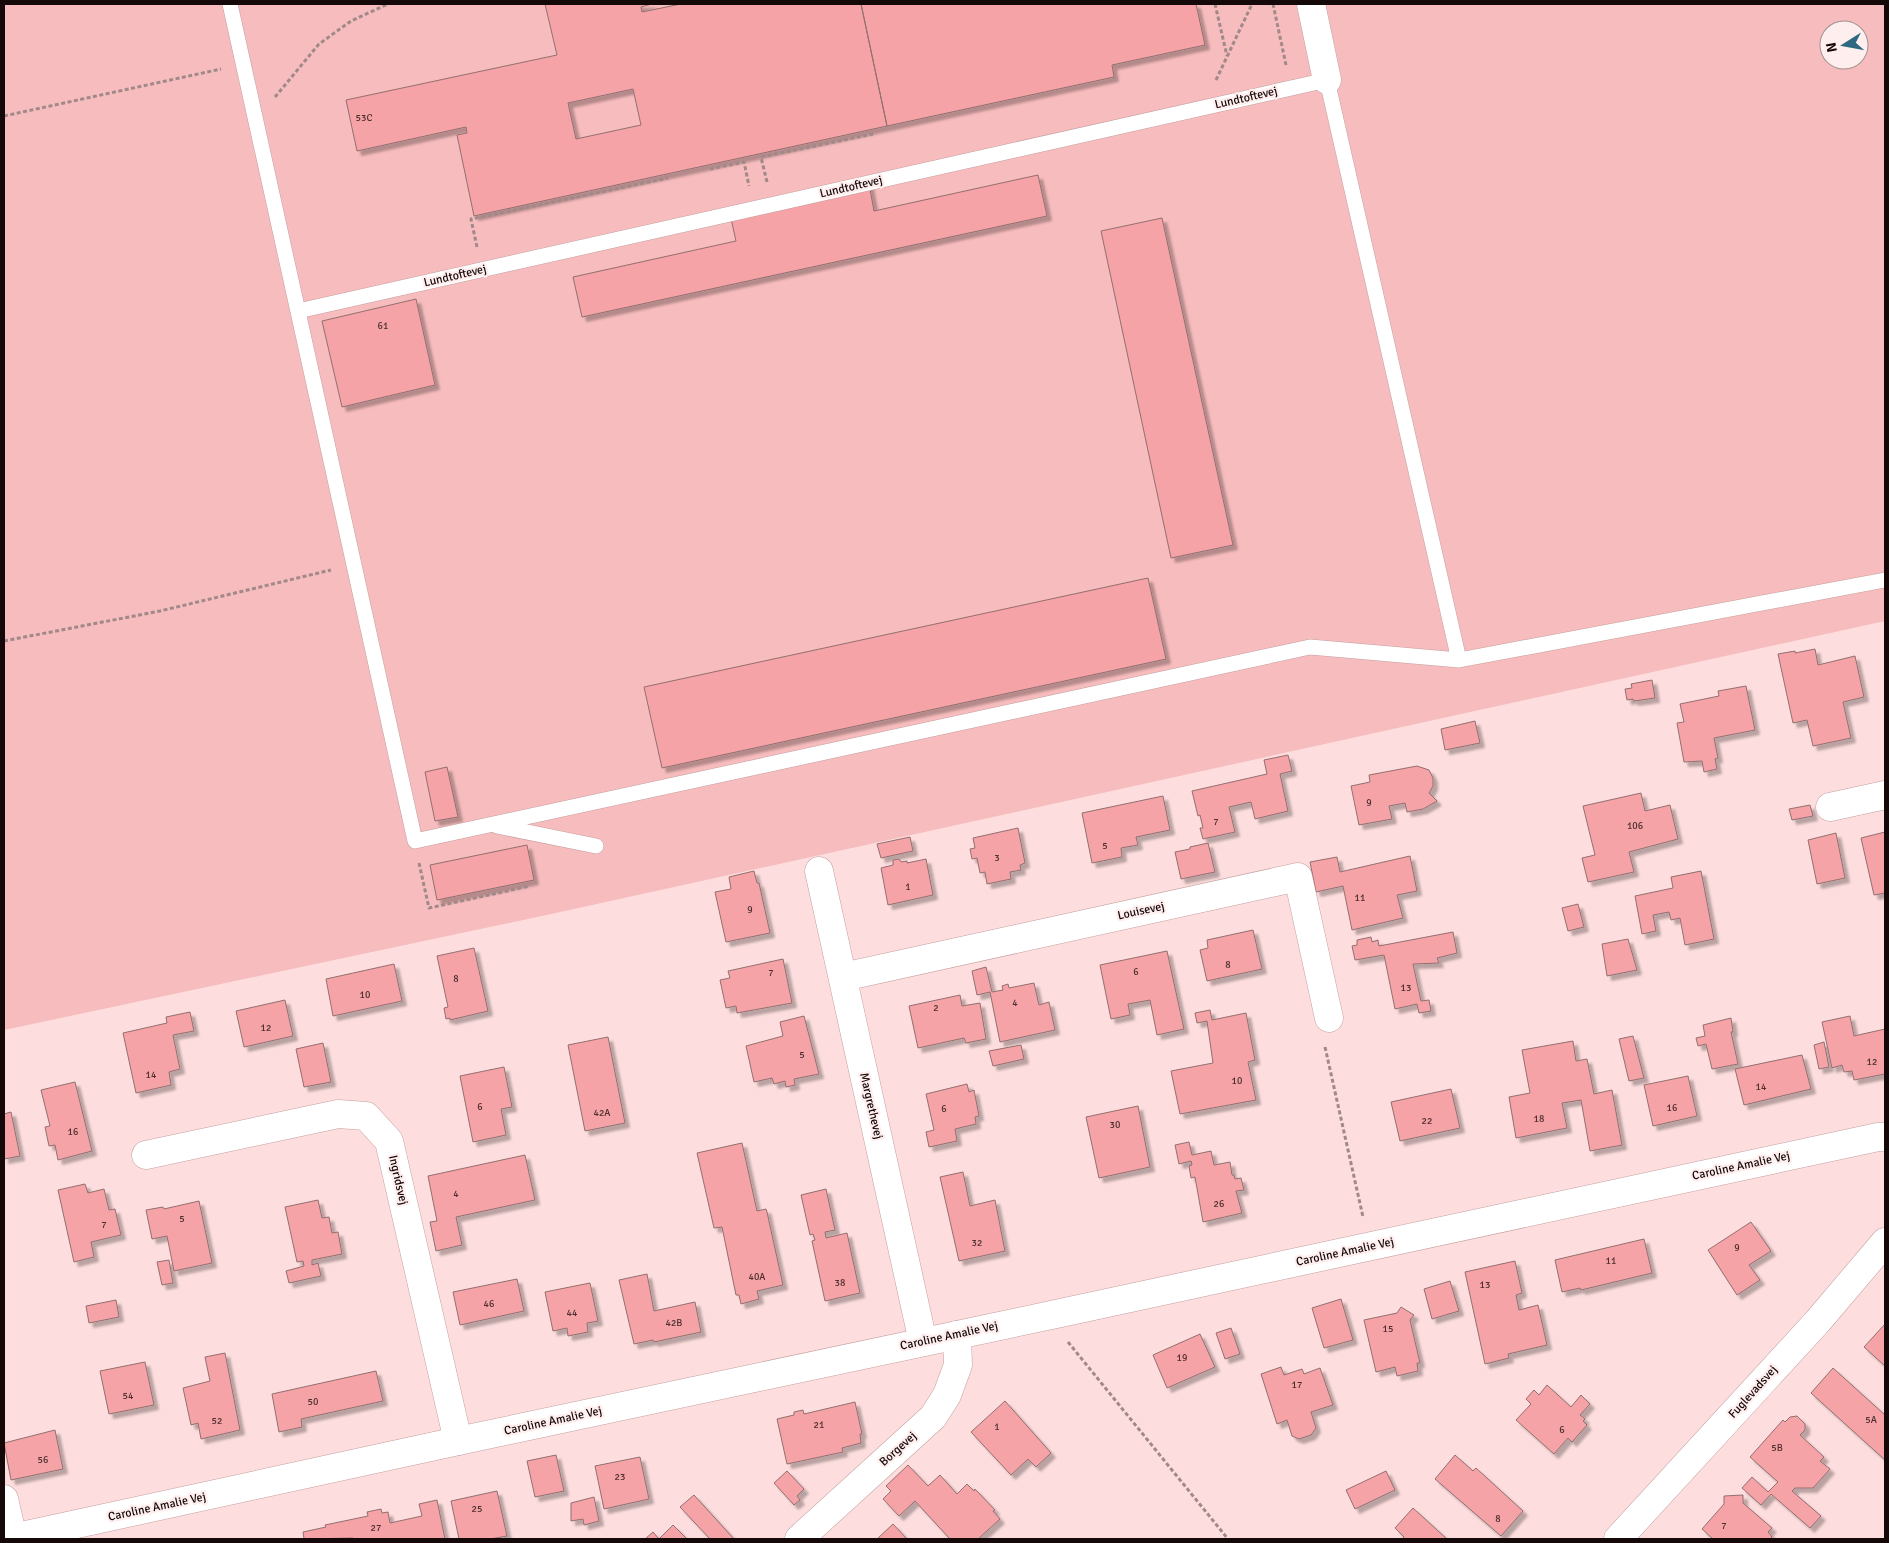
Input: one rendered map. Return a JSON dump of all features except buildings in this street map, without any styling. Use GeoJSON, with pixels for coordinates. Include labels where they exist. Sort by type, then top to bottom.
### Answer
{"type":"FeatureCollection","features":[{"type":"Feature","properties":{"kind":"street"},"geometry":{"type":"LineString","coordinates":[[1311,4],[1327,80]]}},
{"type":"Feature","properties":{"kind":"street"},"geometry":{"type":"LineString","coordinates":[[1830,807],[1885,795]]}},
{"type":"Feature","properties":{"kind":"street","name":"Margrethevej"},"geometry":{"type":"LineString","coordinates":[[819,871],[924,1342]]}},
{"type":"Feature","properties":{"kind":"street","name":"Louisevej"},"geometry":{"type":"LineString","coordinates":[[843,977],[1298,877],[1329,1018]]}},
{"type":"Feature","properties":{"kind":"street","name":"Ingridsvej"},"geometry":{"type":"LineString","coordinates":[[146,1155],[338,1114],[366,1116],[389,1141],[458,1441]]}},
{"type":"Feature","properties":{"kind":"street","name":"Caroline Amalie Vej"},"geometry":{"type":"LineString","coordinates":[[4,1499],[11,1539],[458,1441],[1885,1137]]}},
{"type":"Feature","properties":{"kind":"street","name":"Fuglevadsvej"},"geometry":{"type":"LineString","coordinates":[[1618,1539],[1818,1321],[1885,1242]]}},
{"type":"Feature","properties":{"kind":"street","name":"Borgevej"},"geometry":{"type":"LineString","coordinates":[[799,1539],[933,1417],[947,1395],[958,1365],[957,1335]]}},
{"type":"Feature","properties":{"kind":"lane"},"geometry":{"type":"LineString","coordinates":[[230,4],[415,840],[1310,648],[1459,660],[1885,580]]}},
{"type":"Feature","properties":{"kind":"lane"},"geometry":{"type":"LineString","coordinates":[[1327,80],[1459,660]]}},
{"type":"Feature","properties":{"kind":"lane","name":"Lundtoftevej"},"geometry":{"type":"LineString","coordinates":[[298,311],[1327,80]]}},
{"type":"Feature","properties":{"kind":"lane"},"geometry":{"type":"LineString","coordinates":[[490,824],[596,846]]}},
{"type":"Feature","properties":{"kind":"path"},"geometry":{"type":"LineString","coordinates":[[256,121],[319,44],[351,21],[388,4]]}},
{"type":"Feature","properties":{"kind":"path"},"geometry":{"type":"LineString","coordinates":[[1215,4],[1227,57]]}},
{"type":"Feature","properties":{"kind":"path"},"geometry":{"type":"LineString","coordinates":[[1203,108],[1252,4]]}},
{"type":"Feature","properties":{"kind":"path"},"geometry":{"type":"LineString","coordinates":[[1273,4],[1291,88]]}},
{"type":"Feature","properties":{"kind":"path"},"geometry":{"type":"LineString","coordinates":[[4,116],[244,64]]}},
{"type":"Feature","properties":{"kind":"path"},"geometry":{"type":"LineString","coordinates":[[773,204],[761,158],[874,134]]}},
{"type":"Feature","properties":{"kind":"path"},"geometry":{"type":"LineString","coordinates":[[710,169],[744,162],[754,208]]}},
{"type":"Feature","properties":{"kind":"path"},"geometry":{"type":"LineString","coordinates":[[482,270],[471,220],[668,178]]}},
{"type":"Feature","properties":{"kind":"path"},"geometry":{"type":"LineString","coordinates":[[4,641],[160,610],[354,564]]}},
{"type":"Feature","properties":{"kind":"path"},"geometry":{"type":"LineString","coordinates":[[415,840],[429,908],[530,886]]}},
{"type":"Feature","properties":{"kind":"path"},"geometry":{"type":"LineString","coordinates":[[1329,1018],[1322,1033],[1369,1246]]}},
{"type":"Feature","properties":{"kind":"path"},"geometry":{"type":"LineString","coordinates":[[1056,1314],[1065,1339],[1228,1539]]}},
{"type":"Feature","properties":{"kind":"shaded area"},"geometry":{"type":"Polygon","coordinates":[[[4,4],[1885,4],[1885,621],[542,916],[4,1030],[4,4]]]}}]}
